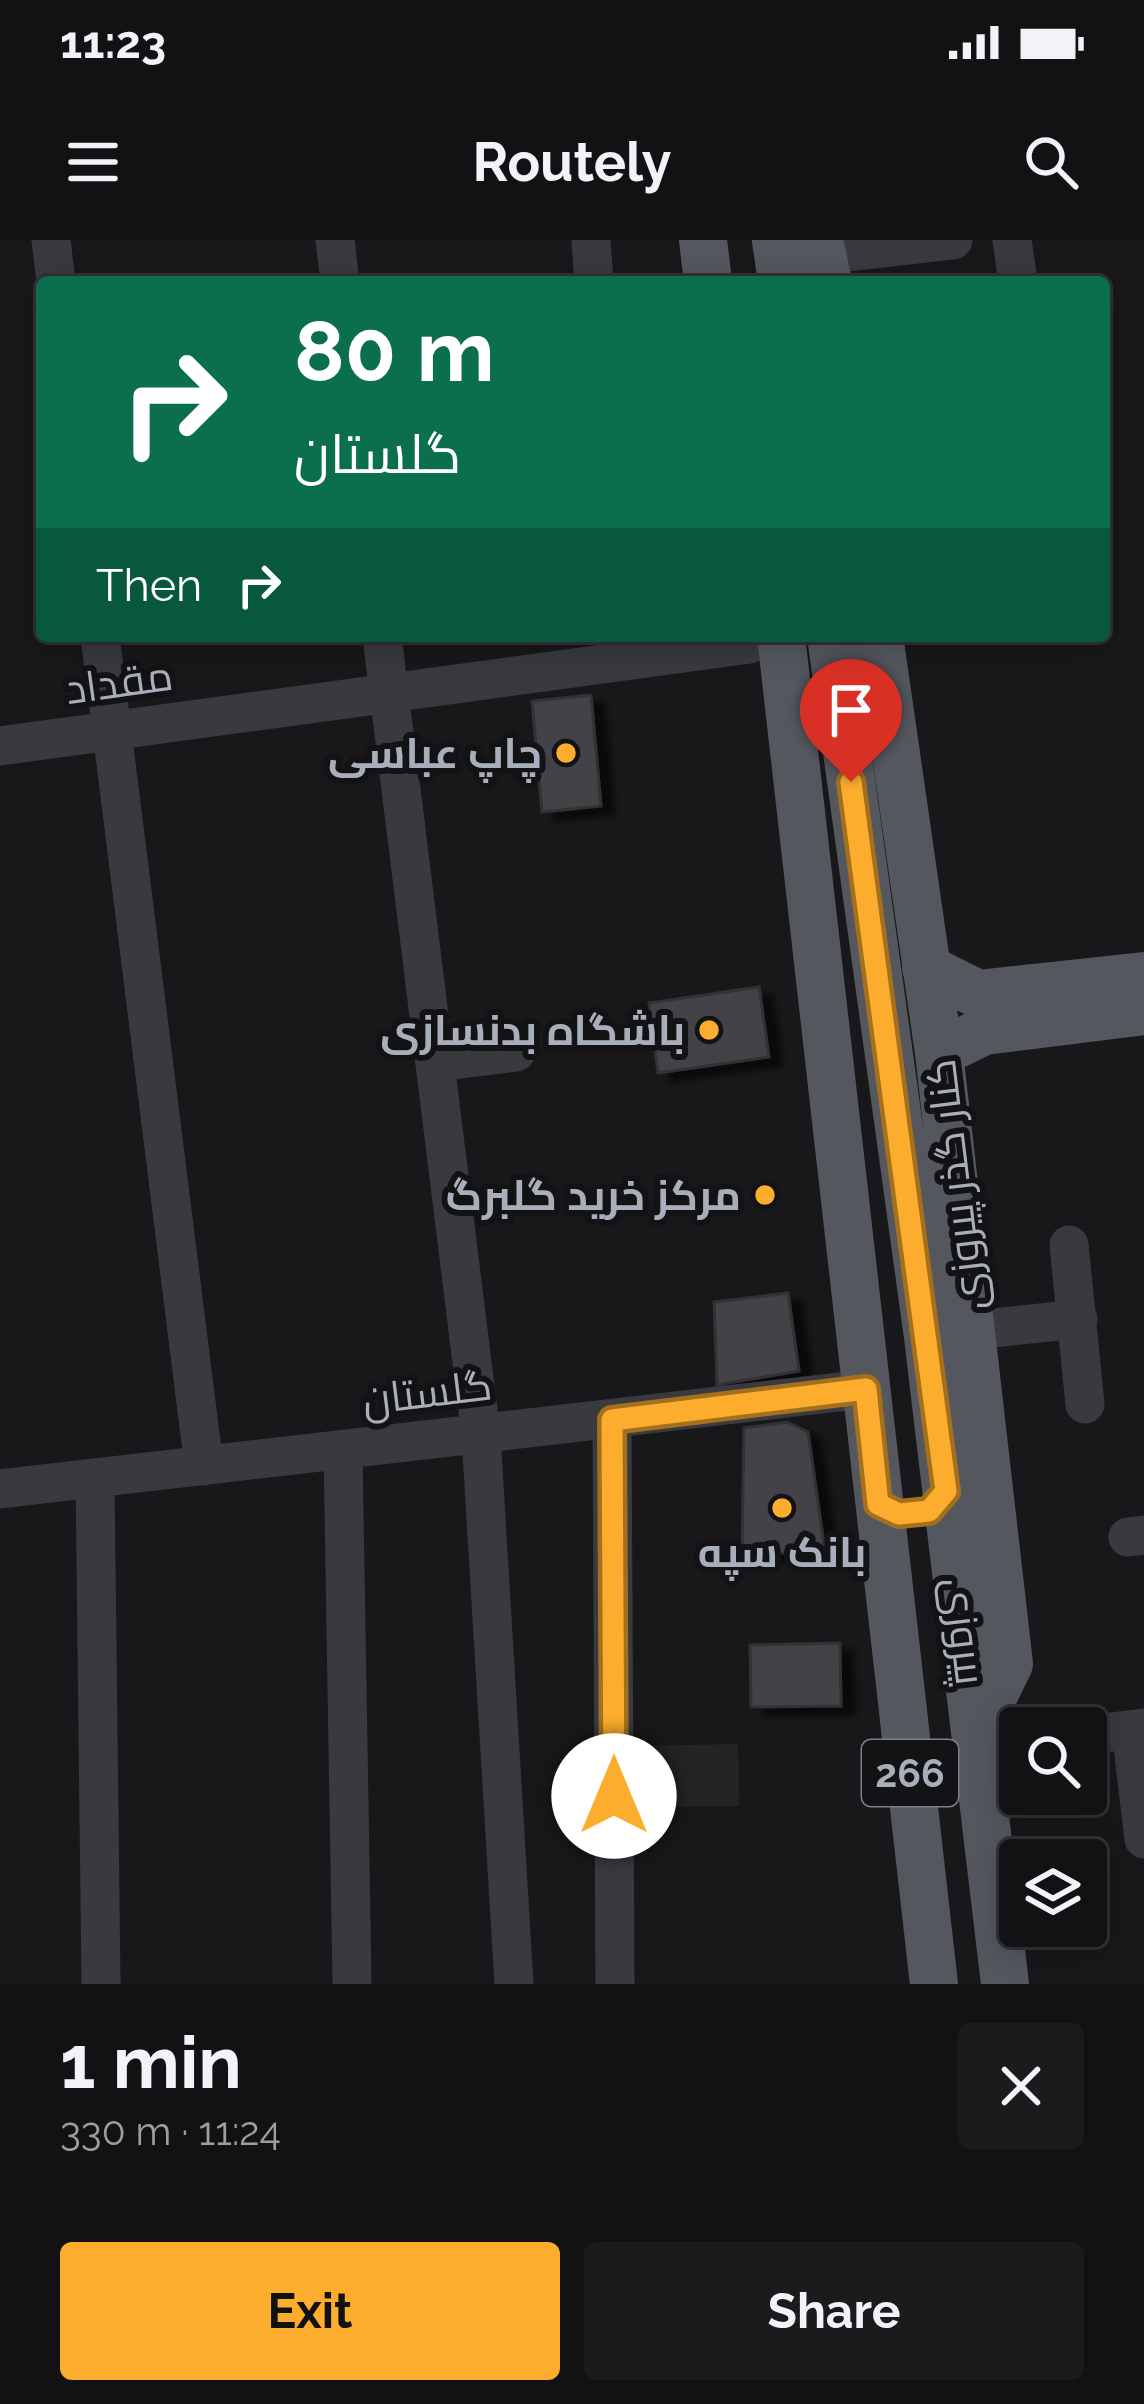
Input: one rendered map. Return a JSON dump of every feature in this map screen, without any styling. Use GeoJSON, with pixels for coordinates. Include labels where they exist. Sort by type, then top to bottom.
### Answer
{"type":"FeatureCollection","features":[{"type":"Feature","properties":{"kind":"main road"},"geometry":{"type":"LineString","coordinates":[[703,240],[707,276]]}},
{"type":"Feature","properties":{"kind":"main road"},"geometry":{"type":"LineString","coordinates":[[733,240],[737,276]]}},
{"type":"Feature","properties":{"kind":"main road"},"geometry":{"type":"LineString","coordinates":[[776,240],[781,276]]}},
{"type":"Feature","properties":{"kind":"main road","name":"پیروزی"},"geometry":{"type":"LineString","coordinates":[[760,642],[824,1031],[934,1984]]}},
{"type":"Feature","properties":{"kind":"main road","name":"پیروزی"},"geometry":{"type":"LineString","coordinates":[[832,642],[954,1549],[992,1741],[1005,1984]]}},
{"type":"Feature","properties":{"kind":"main road","name":"کنار گذر پیروزی"},"geometry":{"type":"LineString","coordinates":[[879,642],[939,1052],[1010,1664],[992,1741]]}},
{"type":"Feature","properties":{"kind":"main road"},"geometry":{"type":"LineString","coordinates":[[926,968],[981,1013],[1144,1011]]}},
{"type":"Feature","properties":{"kind":"main road"},"geometry":{"type":"LineString","coordinates":[[939,1052],[981,1013],[1144,976]]}},
{"type":"Feature","properties":{"kind":"main road"},"geometry":{"type":"LineString","coordinates":[[878,1504],[899,1514],[929,1511],[946,1491]]}},
{"type":"Feature","properties":{"kind":"main road"},"geometry":{"type":"LineString","coordinates":[[886,1563],[904,1544],[934,1537],[954,1549]]}},
{"type":"Feature","properties":{"kind":"street"},"geometry":{"type":"LineString","coordinates":[[51,240],[55,276]]}},
{"type":"Feature","properties":{"kind":"street"},"geometry":{"type":"LineString","coordinates":[[335,240],[339,276]]}},
{"type":"Feature","properties":{"kind":"street"},"geometry":{"type":"LineString","coordinates":[[591,240],[594,276]]}},
{"type":"Feature","properties":{"kind":"street"},"geometry":{"type":"LineString","coordinates":[[823,259],[953,240]]}},
{"type":"Feature","properties":{"kind":"street"},"geometry":{"type":"LineString","coordinates":[[1012,240],[1017,276]]}},
{"type":"Feature","properties":{"kind":"street"},"geometry":{"type":"LineString","coordinates":[[101,642],[204,1466]]}},
{"type":"Feature","properties":{"kind":"street"},"geometry":{"type":"LineString","coordinates":[[383,642],[481,1435],[514,1984]]}},
{"type":"Feature","properties":{"kind":"street","name":"مقداد"},"geometry":{"type":"LineString","coordinates":[[0,746],[388,692],[561,652],[714,642]]}},
{"type":"Feature","properties":{"kind":"street"},"geometry":{"type":"LineString","coordinates":[[436,1062],[516,1052]]}},
{"type":"Feature","properties":{"kind":"street"},"geometry":{"type":"LineString","coordinates":[[1069,1245],[1085,1404]]}},
{"type":"Feature","properties":{"kind":"street"},"geometry":{"type":"LineString","coordinates":[[973,1330],[1078,1319]]}},
{"type":"Feature","properties":{"kind":"street","name":"گلستان"},"geometry":{"type":"LineString","coordinates":[[0,1489],[866,1389]]}},
{"type":"Feature","properties":{"kind":"street"},"geometry":{"type":"LineString","coordinates":[[612,1420],[615,1984]]}},
{"type":"Feature","properties":{"kind":"street"},"geometry":{"type":"LineString","coordinates":[[343,1450],[352,1984]]}},
{"type":"Feature","properties":{"kind":"street"},"geometry":{"type":"LineString","coordinates":[[95,1478],[101,1984]]}},
{"type":"Feature","properties":{"kind":"street"},"geometry":{"type":"LineString","coordinates":[[1107,1733],[1137,1729],[1144,1839]]}},
{"type":"Feature","properties":{"kind":"shaded area"},"geometry":{"type":"Polygon","coordinates":[[[738,1744],[739,1806],[638,1807],[636,1746],[738,1744]]]}},
{"type":"Feature","properties":{"kind":"building","name":"چاپ عباسی"},"geometry":{"type":"Polygon","coordinates":[[[591,695],[601,806],[542,812],[532,701],[591,695]]]}},
{"type":"Feature","properties":{"kind":"building","name":"باشگاه بدنسازی"},"geometry":{"type":"Polygon","coordinates":[[[759,987],[769,1057],[658,1073],[649,1003],[759,987]]]}},
{"type":"Feature","properties":{"kind":"building"},"geometry":{"type":"Polygon","coordinates":[[[788,1293],[799,1371],[717,1385],[714,1302],[788,1293]]]}},
{"type":"Feature","properties":{"kind":"building","name":"بانک سپه"},"geometry":{"type":"Polygon","coordinates":[[[787,1422],[808,1432],[825,1552],[742,1554],[744,1428],[787,1422]]]}},
{"type":"Feature","properties":{"kind":"building"},"geometry":{"type":"Polygon","coordinates":[[[840,1643],[841,1706],[751,1707],[750,1645],[840,1643]]]}},
{"type":"Feature","properties":{"kind":"place","name":"چاپ عباسی"},"geometry":{"type":"Point","coordinates":[566,753]}},
{"type":"Feature","properties":{"kind":"place","name":"باشگاه بدنسازی"},"geometry":{"type":"Point","coordinates":[709,1030]}},
{"type":"Feature","properties":{"kind":"place","name":"مرکز خرید گلبرگ"},"geometry":{"type":"Point","coordinates":[765,1195]}},
{"type":"Feature","properties":{"kind":"place","name":"بانک سپه"},"geometry":{"type":"Point","coordinates":[782,1508]}},
{"type":"Feature","properties":{"kind":"route"},"geometry":{"type":"LineString","coordinates":[[614,1796],[612,1420],[866,1389],[878,1504],[899,1514],[929,1511],[946,1491],[851,782]]}}]}
